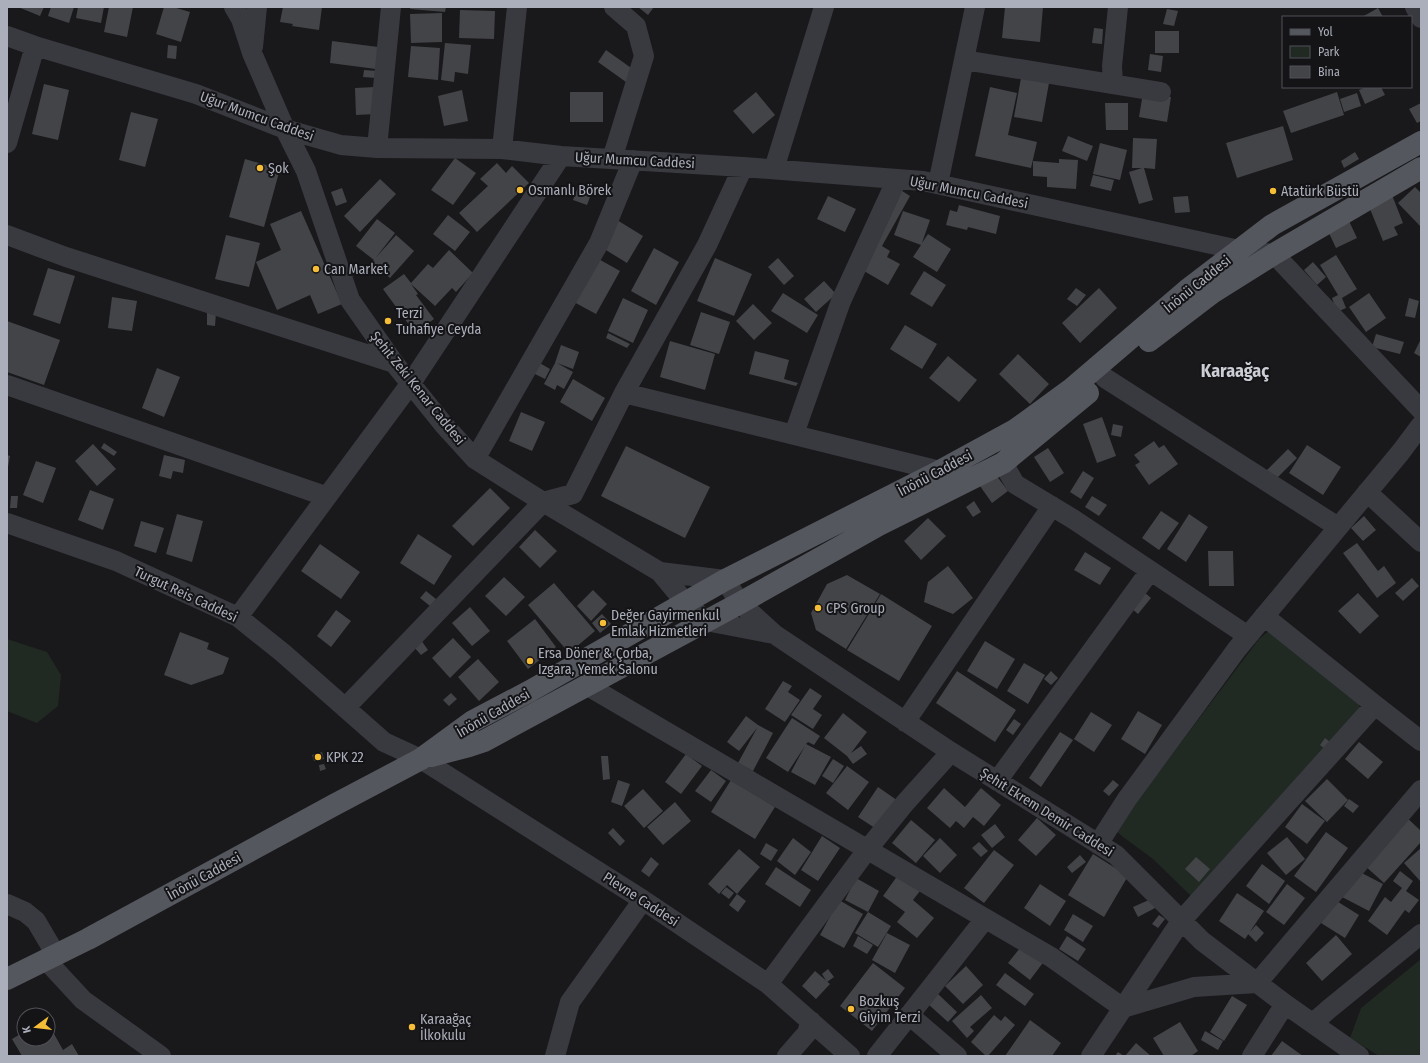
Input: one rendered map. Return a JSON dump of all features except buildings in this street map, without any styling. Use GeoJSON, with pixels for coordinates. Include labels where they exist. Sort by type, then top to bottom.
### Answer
{"type":"FeatureCollection","features":[{"type":"Feature","properties":{"kind":"main road","name":"İnönü Caddesi"},"geometry":{"type":"LineString","coordinates":[[7,979],[88,939],[421,759],[473,721],[530,692],[725,580],[940,471],[1015,430],[1070,390],[1187,290],[1272,225],[1421,142]]}},
{"type":"Feature","properties":{"kind":"main road","name":"İnönü Caddesi"},"geometry":{"type":"LineString","coordinates":[[421,759],[484,741],[740,603],[879,525],[1003,463],[1133,353],[1212,293],[1274,254],[1421,168]]}},
{"type":"Feature","properties":{"kind":"street","name":"Şehit Zeki Kenar Caddesi"},"geometry":{"type":"LineString","coordinates":[[234,7],[241,19],[252,52],[306,171],[350,300],[394,363],[444,425],[475,459],[543,502],[660,572]]}},
{"type":"Feature","properties":{"kind":"street"},"geometry":{"type":"LineString","coordinates":[[252,52],[257,7]]}},
{"type":"Feature","properties":{"kind":"street"},"geometry":{"type":"LineString","coordinates":[[377,148],[391,7]]}},
{"type":"Feature","properties":{"kind":"street"},"geometry":{"type":"LineString","coordinates":[[502,149],[517,7]]}},
{"type":"Feature","properties":{"kind":"street"},"geometry":{"type":"LineString","coordinates":[[612,159],[644,56],[636,26],[614,7]]}},
{"type":"Feature","properties":{"kind":"street"},"geometry":{"type":"LineString","coordinates":[[774,169],[824,7]]}},
{"type":"Feature","properties":{"kind":"street"},"geometry":{"type":"LineString","coordinates":[[938,184],[975,7]]}},
{"type":"Feature","properties":{"kind":"street"},"geometry":{"type":"LineString","coordinates":[[1113,84],[1112,66],[1118,7]]}},
{"type":"Feature","properties":{"kind":"street"},"geometry":{"type":"LineString","coordinates":[[1415,7],[1421,18]]}},
{"type":"Feature","properties":{"kind":"street","name":"Uğur Mumcu Caddesi"},"geometry":{"type":"LineString","coordinates":[[7,36],[35,46],[196,94],[286,129],[341,145],[377,148],[502,149],[561,156],[743,166],[922,181],[1239,250],[1274,254]]}},
{"type":"Feature","properties":{"kind":"street"},"geometry":{"type":"LineString","coordinates":[[7,144],[35,46]]}},
{"type":"Feature","properties":{"kind":"street"},"geometry":{"type":"LineString","coordinates":[[964,60],[1160,92]]}},
{"type":"Feature","properties":{"kind":"street"},"geometry":{"type":"LineString","coordinates":[[238,616],[411,383],[561,156]]}},
{"type":"Feature","properties":{"kind":"street"},"geometry":{"type":"LineString","coordinates":[[475,459],[599,243],[633,160]]}},
{"type":"Feature","properties":{"kind":"street"},"geometry":{"type":"LineString","coordinates":[[345,708],[543,502],[572,494],[624,393],[707,245],[743,166]]}},
{"type":"Feature","properties":{"kind":"street"},"geometry":{"type":"LineString","coordinates":[[794,434],[841,301],[897,179]]}},
{"type":"Feature","properties":{"kind":"street"},"geometry":{"type":"LineString","coordinates":[[7,235],[66,257],[394,363]]}},
{"type":"Feature","properties":{"kind":"street"},"geometry":{"type":"LineString","coordinates":[[1274,254],[1421,410]]}},
{"type":"Feature","properties":{"kind":"street"},"geometry":{"type":"LineString","coordinates":[[1105,378],[1338,527]]}},
{"type":"Feature","properties":{"kind":"street"},"geometry":{"type":"LineString","coordinates":[[7,385],[326,496]]}},
{"type":"Feature","properties":{"kind":"street"},"geometry":{"type":"LineString","coordinates":[[624,393],[940,471]]}},
{"type":"Feature","properties":{"kind":"street"},"geometry":{"type":"LineString","coordinates":[[1098,844],[1127,799],[1248,636],[1421,425]]}},
{"type":"Feature","properties":{"kind":"street"},"geometry":{"type":"LineString","coordinates":[[1003,463],[1015,484],[1073,518],[1248,636]]}},
{"type":"Feature","properties":{"kind":"street"},"geometry":{"type":"LineString","coordinates":[[1367,492],[1421,542]]}},
{"type":"Feature","properties":{"kind":"street"},"geometry":{"type":"LineString","coordinates":[[905,722],[1052,506]]}},
{"type":"Feature","properties":{"kind":"street","name":"Turgut Reis Caddesi"},"geometry":{"type":"LineString","coordinates":[[7,522],[116,561],[238,616],[283,653],[384,742],[421,759]]}},
{"type":"Feature","properties":{"kind":"street"},"geometry":{"type":"LineString","coordinates":[[997,780],[1150,571]]}},
{"type":"Feature","properties":{"kind":"street"},"geometry":{"type":"LineString","coordinates":[[660,572],[725,580],[740,603],[774,634]]}},
{"type":"Feature","properties":{"kind":"street"},"geometry":{"type":"LineString","coordinates":[[660,572],[685,602],[706,621],[774,634]]}},
{"type":"Feature","properties":{"kind":"street"},"geometry":{"type":"LineString","coordinates":[[1264,616],[1421,741]]}},
{"type":"Feature","properties":{"kind":"street","name":"Şehit Ekrem Demir Caddesi"},"geometry":{"type":"LineString","coordinates":[[774,634],[951,752],[1116,855],[1202,941],[1285,1004],[1359,1056]]}},
{"type":"Feature","properties":{"kind":"street"},"geometry":{"type":"LineString","coordinates":[[588,686],[1052,957],[1123,1008]]}},
{"type":"Feature","properties":{"kind":"street"},"geometry":{"type":"LineString","coordinates":[[1091,1056],[1181,921],[1375,705]]}},
{"type":"Feature","properties":{"kind":"street"},"geometry":{"type":"LineString","coordinates":[[768,984],[867,850],[905,802],[951,752]]}},
{"type":"Feature","properties":{"kind":"street","name":"Plevne Caddesi"},"geometry":{"type":"LineString","coordinates":[[421,759],[643,900],[768,984],[850,1056]]}},
{"type":"Feature","properties":{"kind":"street"},"geometry":{"type":"LineString","coordinates":[[1123,1008],[1194,987],[1257,983],[1421,790]]}},
{"type":"Feature","properties":{"kind":"street"},"geometry":{"type":"LineString","coordinates":[[555,1056],[570,1002],[643,900]]}},
{"type":"Feature","properties":{"kind":"street"},"geometry":{"type":"LineString","coordinates":[[7,904],[25,912],[36,921],[51,957],[83,1000],[161,1056]]}},
{"type":"Feature","properties":{"kind":"street"},"geometry":{"type":"LineString","coordinates":[[877,1056],[985,919]]}},
{"type":"Feature","properties":{"kind":"street"},"geometry":{"type":"LineString","coordinates":[[1313,1024],[1329,1008],[1421,934]]}},
{"type":"Feature","properties":{"kind":"street"},"geometry":{"type":"LineString","coordinates":[[1252,1056],[1285,1004]]}},
{"type":"Feature","properties":{"kind":"street"},"geometry":{"type":"LineString","coordinates":[[909,1015],[957,1056]]}},
{"type":"Feature","properties":{"kind":"street"},"geometry":{"type":"LineString","coordinates":[[787,1056],[807,1033],[811,1021]]}},
{"type":"Feature","properties":{"kind":"green space"},"geometry":{"type":"Polygon","coordinates":[[[1270,630],[1358,699],[1360,711],[1195,900],[1153,859],[1115,830],[1259,639],[1270,630]]]}},
{"type":"Feature","properties":{"kind":"green space"},"geometry":{"type":"Polygon","coordinates":[[[7,639],[47,652],[61,675],[58,706],[37,723],[7,711],[7,639]]]}},
{"type":"Feature","properties":{"kind":"green space"},"geometry":{"type":"Polygon","coordinates":[[[1421,959],[1421,1056],[1379,1056],[1350,1038],[1361,1008],[1421,959]]]}},
{"type":"Feature","properties":{"kind":"place","name":"Şok"},"geometry":{"type":"Point","coordinates":[260,168]}},
{"type":"Feature","properties":{"kind":"place","name":"Osmanlı Börek"},"geometry":{"type":"Point","coordinates":[520,190]}},
{"type":"Feature","properties":{"kind":"place","name":"Atatürk Büstü"},"geometry":{"type":"Point","coordinates":[1273,191]}},
{"type":"Feature","properties":{"kind":"place","name":"Can Market"},"geometry":{"type":"Point","coordinates":[316,269]}},
{"type":"Feature","properties":{"kind":"place","name":"Terzi Tuhafiye Ceyda"},"geometry":{"type":"Point","coordinates":[388,321]}},
{"type":"Feature","properties":{"kind":"place","name":"CPS Group"},"geometry":{"type":"Point","coordinates":[818,608]}},
{"type":"Feature","properties":{"kind":"place","name":"Değer Gayirmenkul Emlak Hizmetleri"},"geometry":{"type":"Point","coordinates":[603,623]}},
{"type":"Feature","properties":{"kind":"place","name":"Ersa Döner & Çorba, Izgara, Yemek Salonu"},"geometry":{"type":"Point","coordinates":[530,661]}},
{"type":"Feature","properties":{"kind":"place","name":"KPK 22"},"geometry":{"type":"Point","coordinates":[318,757]}},
{"type":"Feature","properties":{"kind":"place","name":"Bozkuş Giyim Terzi"},"geometry":{"type":"Point","coordinates":[851,1009]}},
{"type":"Feature","properties":{"kind":"place","name":"Karaağaç İlkokulu"},"geometry":{"type":"Point","coordinates":[412,1027]}},
{"type":"Feature","properties":{"kind":"district","name":"Karaağaç"},"geometry":{"type":"Point","coordinates":[1235,371]}}]}
